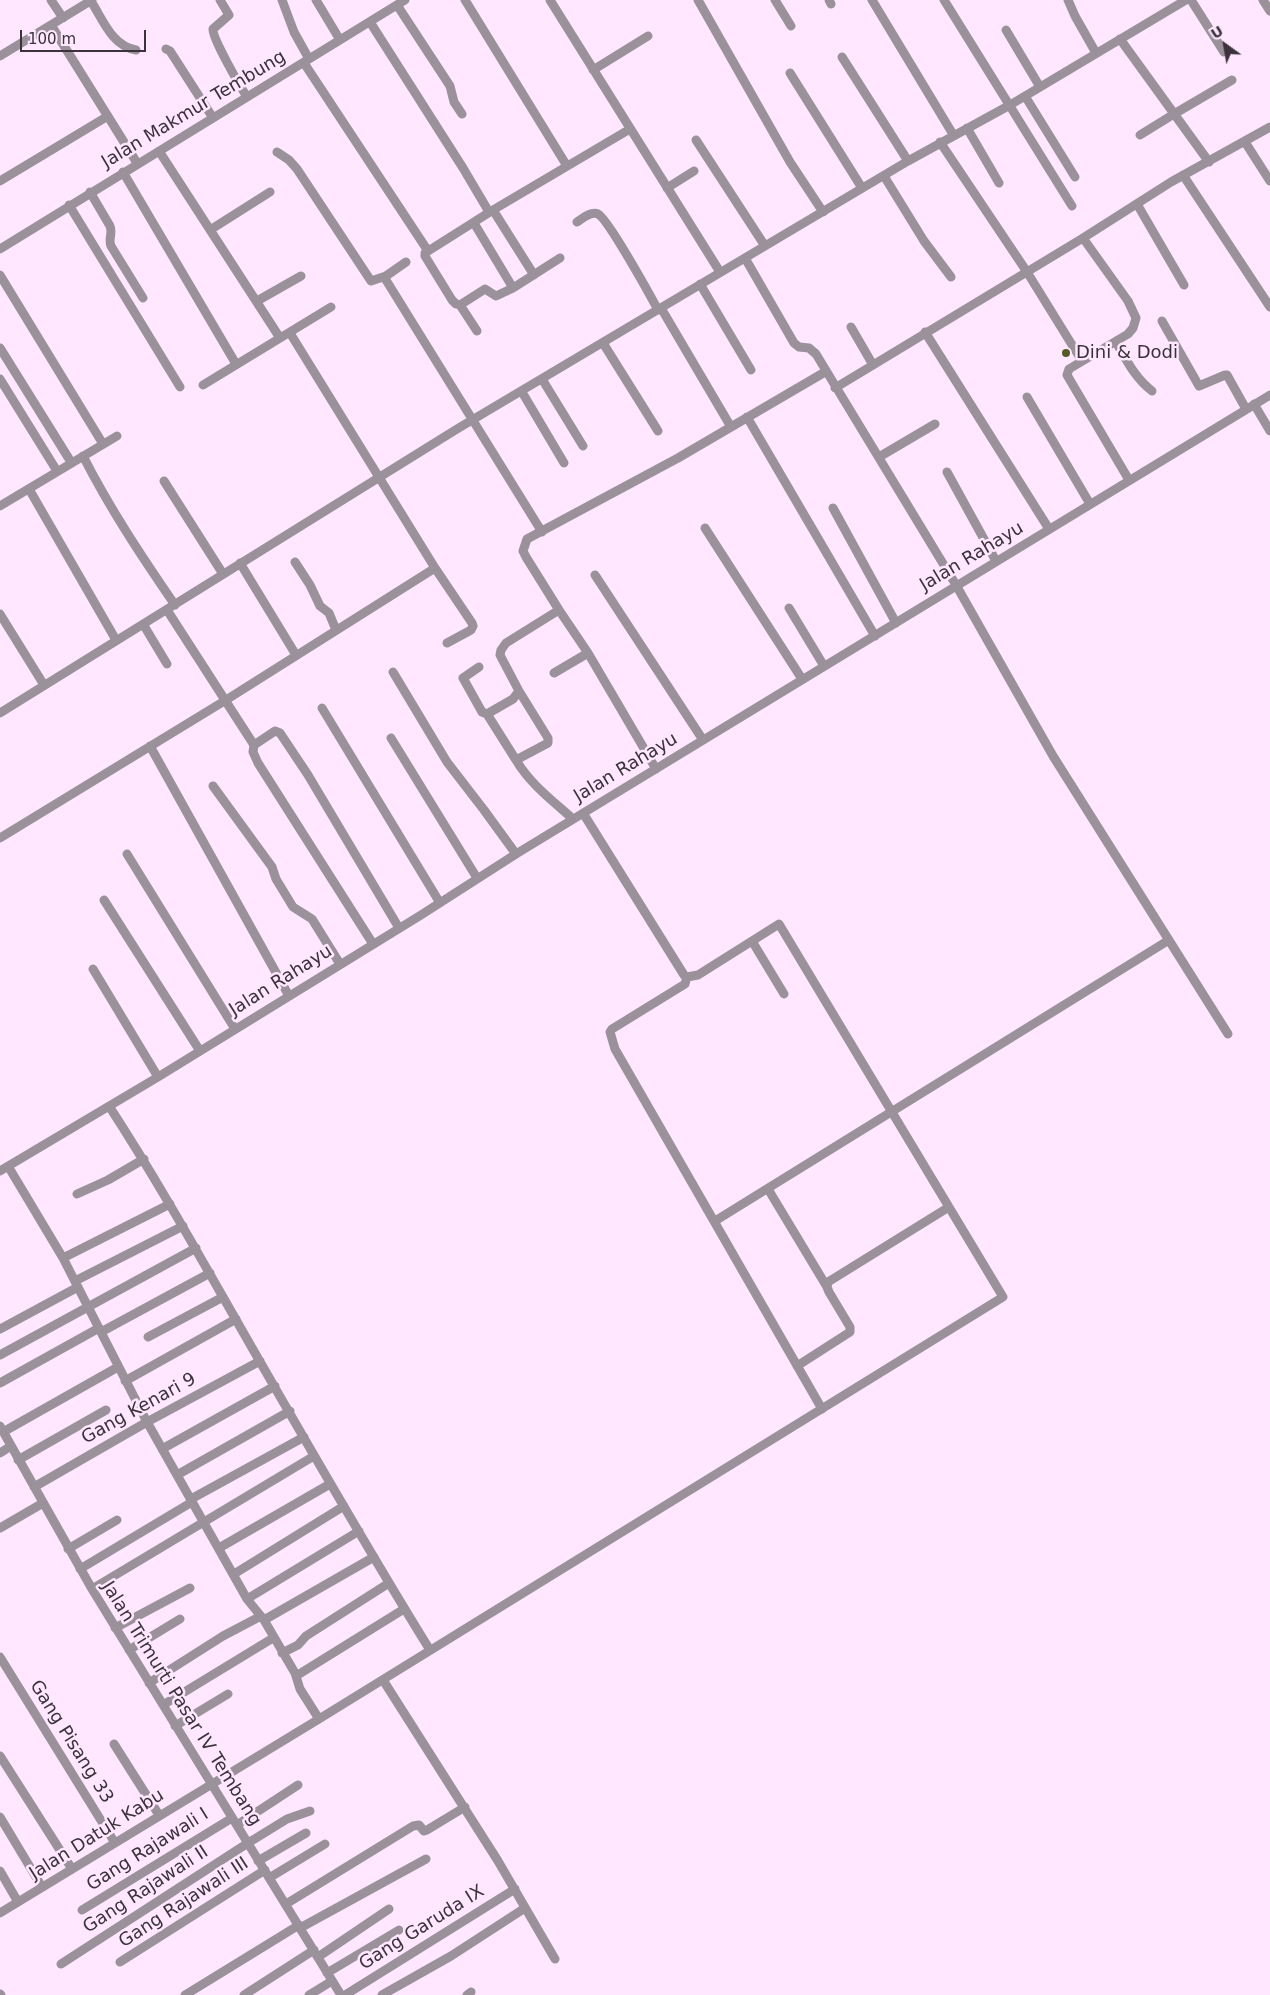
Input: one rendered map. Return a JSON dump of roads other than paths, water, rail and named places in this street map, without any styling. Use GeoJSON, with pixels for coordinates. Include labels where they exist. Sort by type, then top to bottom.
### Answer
{"type":"FeatureCollection","features":[{"type":"Feature","properties":{"kind":"street"},"geometry":{"type":"LineString","coordinates":[[52,0],[62,18]]}},
{"type":"Feature","properties":{"kind":"street"},"geometry":{"type":"LineString","coordinates":[[0,56],[92,0],[115,40],[123,47],[136,50]]}},
{"type":"Feature","properties":{"kind":"street"},"geometry":{"type":"LineString","coordinates":[[220,0],[229,15],[212,31],[230,70],[246,97]]}},
{"type":"Feature","properties":{"kind":"street"},"geometry":{"type":"LineString","coordinates":[[282,0],[307,61],[428,251]]}},
{"type":"Feature","properties":{"kind":"street"},"geometry":{"type":"LineString","coordinates":[[316,0],[340,40]]}},
{"type":"Feature","properties":{"kind":"street","name":"Jalan Makmur Tembung"},"geometry":{"type":"LineString","coordinates":[[0,249],[405,0]]}},
{"type":"Feature","properties":{"kind":"street"},"geometry":{"type":"LineString","coordinates":[[465,0],[567,166]]}},
{"type":"Feature","properties":{"kind":"street"},"geometry":{"type":"LineString","coordinates":[[550,0],[720,272]]}},
{"type":"Feature","properties":{"kind":"street"},"geometry":{"type":"LineString","coordinates":[[698,0],[790,162],[822,212]]}},
{"type":"Feature","properties":{"kind":"street"},"geometry":{"type":"LineString","coordinates":[[775,0],[791,26]]}},
{"type":"Feature","properties":{"kind":"street"},"geometry":{"type":"LineString","coordinates":[[872,0],[954,136]]}},
{"type":"Feature","properties":{"kind":"street"},"geometry":{"type":"LineString","coordinates":[[944,0],[1072,206]]}},
{"type":"Feature","properties":{"kind":"street"},"geometry":{"type":"LineString","coordinates":[[1068,0],[1096,53]]}},
{"type":"Feature","properties":{"kind":"street"},"geometry":{"type":"LineString","coordinates":[[0,713],[454,431],[940,142],[1025,96],[1186,0]]}},
{"type":"Feature","properties":{"kind":"street"},"geometry":{"type":"LineString","coordinates":[[1191,0],[1224,52]]}},
{"type":"Feature","properties":{"kind":"street"},"geometry":{"type":"LineString","coordinates":[[1263,0],[1270,11]]}},
{"type":"Feature","properties":{"kind":"street"},"geometry":{"type":"LineString","coordinates":[[397,5],[450,86],[452,96],[462,114]]}},
{"type":"Feature","properties":{"kind":"street"},"geometry":{"type":"LineString","coordinates":[[370,22],[534,275]]}},
{"type":"Feature","properties":{"kind":"street"},"geometry":{"type":"LineString","coordinates":[[51,25],[137,164]]}},
{"type":"Feature","properties":{"kind":"street"},"geometry":{"type":"LineString","coordinates":[[1006,30],[1040,87]]}},
{"type":"Feature","properties":{"kind":"street"},"geometry":{"type":"LineString","coordinates":[[593,70],[648,36]]}},
{"type":"Feature","properties":{"kind":"street"},"geometry":{"type":"LineString","coordinates":[[1120,39],[1209,162]]}},
{"type":"Feature","properties":{"kind":"street"},"geometry":{"type":"LineString","coordinates":[[166,49],[170,50],[213,118]]}},
{"type":"Feature","properties":{"kind":"street"},"geometry":{"type":"LineString","coordinates":[[842,57],[908,161]]}},
{"type":"Feature","properties":{"kind":"street"},"geometry":{"type":"LineString","coordinates":[[790,73],[862,188]]}},
{"type":"Feature","properties":{"kind":"street"},"geometry":{"type":"LineString","coordinates":[[1140,135],[1232,80]]}},
{"type":"Feature","properties":{"kind":"street"},"geometry":{"type":"LineString","coordinates":[[1025,96],[1075,177]]}},
{"type":"Feature","properties":{"kind":"street"},"geometry":{"type":"LineString","coordinates":[[0,181],[108,116]]}},
{"type":"Feature","properties":{"kind":"street"},"geometry":{"type":"LineString","coordinates":[[835,388],[1083,238],[1183,175],[1245,142],[1270,126]]}},
{"type":"Feature","properties":{"kind":"street"},"geometry":{"type":"LineString","coordinates":[[967,128],[998,182]]}},
{"type":"Feature","properties":{"kind":"street"},"geometry":{"type":"LineString","coordinates":[[476,331],[460,305],[452,300],[424,256],[428,251],[491,211],[630,129]]}},
{"type":"Feature","properties":{"kind":"street"},"geometry":{"type":"LineString","coordinates":[[696,140],[765,246]]}},
{"type":"Feature","properties":{"kind":"street"},"geometry":{"type":"LineString","coordinates":[[940,142],[1027,272],[1082,360]]}},
{"type":"Feature","properties":{"kind":"street"},"geometry":{"type":"LineString","coordinates":[[1245,142],[1270,181]]}},
{"type":"Feature","properties":{"kind":"street"},"geometry":{"type":"LineString","coordinates":[[159,151],[280,338]]}},
{"type":"Feature","properties":{"kind":"street"},"geometry":{"type":"LineString","coordinates":[[277,152],[289,160],[297,169],[371,281],[386,276],[406,262]]}},
{"type":"Feature","properties":{"kind":"street"},"geometry":{"type":"LineString","coordinates":[[667,188],[694,171]]}},
{"type":"Feature","properties":{"kind":"street"},"geometry":{"type":"LineString","coordinates":[[123,172],[236,364]]}},
{"type":"Feature","properties":{"kind":"street"},"geometry":{"type":"LineString","coordinates":[[1183,175],[1270,307]]}},
{"type":"Feature","properties":{"kind":"street"},"geometry":{"type":"LineString","coordinates":[[884,176],[924,241],[952,277]]}},
{"type":"Feature","properties":{"kind":"street"},"geometry":{"type":"LineString","coordinates":[[90,192],[112,232],[110,244],[143,298]]}},
{"type":"Feature","properties":{"kind":"street"},"geometry":{"type":"LineString","coordinates":[[210,230],[270,192]]}},
{"type":"Feature","properties":{"kind":"street"},"geometry":{"type":"LineString","coordinates":[[1137,204],[1184,285]]}},
{"type":"Feature","properties":{"kind":"street"},"geometry":{"type":"LineString","coordinates":[[69,206],[180,387]]}},
{"type":"Feature","properties":{"kind":"street"},"geometry":{"type":"LineString","coordinates":[[576,222],[591,214],[597,214],[602,217],[731,426]]}},
{"type":"Feature","properties":{"kind":"street"},"geometry":{"type":"LineString","coordinates":[[474,223],[513,288]]}},
{"type":"Feature","properties":{"kind":"street"},"geometry":{"type":"LineString","coordinates":[[1083,238],[1134,311],[1136,318],[1133,328],[1128,334],[1082,360],[1069,369],[1067,375],[1129,480]]}},
{"type":"Feature","properties":{"kind":"street"},"geometry":{"type":"LineString","coordinates":[[460,305],[485,289],[496,296],[513,288],[560,258]]}},
{"type":"Feature","properties":{"kind":"street"},"geometry":{"type":"LineString","coordinates":[[745,258],[789,337],[799,347],[812,349],[956,585],[1053,756],[1228,1034]]}},
{"type":"Feature","properties":{"kind":"street"},"geometry":{"type":"LineString","coordinates":[[0,275],[103,444]]}},
{"type":"Feature","properties":{"kind":"street"},"geometry":{"type":"LineString","coordinates":[[257,301],[301,276]]}},
{"type":"Feature","properties":{"kind":"street"},"geometry":{"type":"LineString","coordinates":[[386,276],[386,280],[542,532]]}},
{"type":"Feature","properties":{"kind":"street"},"geometry":{"type":"LineString","coordinates":[[700,284],[751,370]]}},
{"type":"Feature","properties":{"kind":"street"},"geometry":{"type":"LineString","coordinates":[[203,385],[331,307]]}},
{"type":"Feature","properties":{"kind":"street"},"geometry":{"type":"LineString","coordinates":[[1162,322],[1199,386],[1227,375],[1270,431]]}},
{"type":"Feature","properties":{"kind":"street"},"geometry":{"type":"LineString","coordinates":[[851,327],[873,365]]}},
{"type":"Feature","properties":{"kind":"street"},"geometry":{"type":"LineString","coordinates":[[290,332],[435,568],[473,626],[470,630],[447,643]]}},
{"type":"Feature","properties":{"kind":"street"},"geometry":{"type":"LineString","coordinates":[[925,332],[1049,529]]}},
{"type":"Feature","properties":{"kind":"street"},"geometry":{"type":"LineString","coordinates":[[1116,342],[1133,373],[1152,391]]}},
{"type":"Feature","properties":{"kind":"street"},"geometry":{"type":"LineString","coordinates":[[603,343],[658,431]]}},
{"type":"Feature","properties":{"kind":"street"},"geometry":{"type":"LineString","coordinates":[[0,348],[71,462]]}},
{"type":"Feature","properties":{"kind":"street"},"geometry":{"type":"LineString","coordinates":[[656,769],[588,653],[558,610],[523,551],[527,539],[654,472],[825,372]]}},
{"type":"Feature","properties":{"kind":"street"},"geometry":{"type":"LineString","coordinates":[[0,379],[57,471]]}},
{"type":"Feature","properties":{"kind":"street"},"geometry":{"type":"LineString","coordinates":[[542,379],[583,446]]}},
{"type":"Feature","properties":{"kind":"street"},"geometry":{"type":"LineString","coordinates":[[522,392],[564,463]]}},
{"type":"Feature","properties":{"kind":"street","name":"Jalan Rahayu"},"geometry":{"type":"LineString","coordinates":[[4,1169],[158,1078],[516,854],[1270,395]]}},
{"type":"Feature","properties":{"kind":"street"},"geometry":{"type":"LineString","coordinates":[[1027,397],[1090,504]]}},
{"type":"Feature","properties":{"kind":"street"},"geometry":{"type":"LineString","coordinates":[[747,417],[875,636]]}},
{"type":"Feature","properties":{"kind":"street"},"geometry":{"type":"LineString","coordinates":[[878,457],[935,424]]}},
{"type":"Feature","properties":{"kind":"street"},"geometry":{"type":"LineString","coordinates":[[0,506],[117,436]]}},
{"type":"Feature","properties":{"kind":"street"},"geometry":{"type":"LineString","coordinates":[[83,456],[103,495],[254,745],[254,752],[258,763],[373,944]]}},
{"type":"Feature","properties":{"kind":"street"},"geometry":{"type":"LineString","coordinates":[[947,472],[996,561]]}},
{"type":"Feature","properties":{"kind":"street"},"geometry":{"type":"LineString","coordinates":[[164,481],[223,574]]}},
{"type":"Feature","properties":{"kind":"street"},"geometry":{"type":"LineString","coordinates":[[29,489],[116,640]]}},
{"type":"Feature","properties":{"kind":"street"},"geometry":{"type":"LineString","coordinates":[[833,508],[896,623]]}},
{"type":"Feature","properties":{"kind":"street"},"geometry":{"type":"LineString","coordinates":[[705,528],[802,679]]}},
{"type":"Feature","properties":{"kind":"street"},"geometry":{"type":"LineString","coordinates":[[294,562],[310,585],[320,606],[329,613],[336,630]]}},
{"type":"Feature","properties":{"kind":"street"},"geometry":{"type":"LineString","coordinates":[[240,563],[296,655]]}},
{"type":"Feature","properties":{"kind":"street"},"geometry":{"type":"LineString","coordinates":[[0,838],[226,700],[435,568]]}},
{"type":"Feature","properties":{"kind":"street"},"geometry":{"type":"LineString","coordinates":[[595,576],[703,740]]}},
{"type":"Feature","properties":{"kind":"street"},"geometry":{"type":"LineString","coordinates":[[789,608],[824,666]]}},
{"type":"Feature","properties":{"kind":"street"},"geometry":{"type":"LineString","coordinates":[[516,760],[544,747],[549,741],[518,696],[501,659],[501,650],[506,643],[558,610]]}},
{"type":"Feature","properties":{"kind":"street"},"geometry":{"type":"LineString","coordinates":[[0,614],[44,684]]}},
{"type":"Feature","properties":{"kind":"street"},"geometry":{"type":"LineString","coordinates":[[143,624],[167,664]]}},
{"type":"Feature","properties":{"kind":"street"},"geometry":{"type":"LineString","coordinates":[[554,673],[588,653]]}},
{"type":"Feature","properties":{"kind":"street"},"geometry":{"type":"LineString","coordinates":[[479,667],[463,678],[482,712],[487,714],[516,760],[534,784],[573,819]]}},
{"type":"Feature","properties":{"kind":"street"},"geometry":{"type":"LineString","coordinates":[[393,672],[447,762],[516,854]]}},
{"type":"Feature","properties":{"kind":"street"},"geometry":{"type":"LineString","coordinates":[[487,714],[518,696]]}},
{"type":"Feature","properties":{"kind":"street"},"geometry":{"type":"LineString","coordinates":[[322,708],[440,903]]}},
{"type":"Feature","properties":{"kind":"street"},"geometry":{"type":"LineString","coordinates":[[254,745],[275,732],[280,733],[308,775],[399,928]]}},
{"type":"Feature","properties":{"kind":"street"},"geometry":{"type":"LineString","coordinates":[[390,738],[477,878]]}},
{"type":"Feature","properties":{"kind":"street"},"geometry":{"type":"LineString","coordinates":[[150,746],[289,996]]}},
{"type":"Feature","properties":{"kind":"street"},"geometry":{"type":"LineString","coordinates":[[213,786],[272,867],[276,879],[293,907],[312,919],[340,964]]}},
{"type":"Feature","properties":{"kind":"street"},"geometry":{"type":"LineString","coordinates":[[583,813],[687,977]]}},
{"type":"Feature","properties":{"kind":"street"},"geometry":{"type":"LineString","coordinates":[[127,854],[235,1029]]}},
{"type":"Feature","properties":{"kind":"street"},"geometry":{"type":"LineString","coordinates":[[104,900],[200,1051]]}},
{"type":"Feature","properties":{"kind":"street"},"geometry":{"type":"LineString","coordinates":[[687,977],[698,975],[779,924],[949,1207],[834,1278],[828,1282],[827,1287]]}},
{"type":"Feature","properties":{"kind":"street"},"geometry":{"type":"LineString","coordinates":[[714,1221],[1169,940]]}},
{"type":"Feature","properties":{"kind":"street"},"geometry":{"type":"LineString","coordinates":[[752,941],[784,994]]}},
{"type":"Feature","properties":{"kind":"street"},"geometry":{"type":"LineString","coordinates":[[93,969],[158,1078]]}},
{"type":"Feature","properties":{"kind":"street"},"geometry":{"type":"LineString","coordinates":[[687,977],[685,984],[612,1029],[610,1032],[615,1049],[822,1409]]}},
{"type":"Feature","properties":{"kind":"street"},"geometry":{"type":"LineString","coordinates":[[109,1106],[144,1159],[330,1484],[430,1650]]}},
{"type":"Feature","properties":{"kind":"street"},"geometry":{"type":"LineString","coordinates":[[77,1194],[108,1180],[144,1159]]}},
{"type":"Feature","properties":{"kind":"street"},"geometry":{"type":"LineString","coordinates":[[4,1169],[63,1258],[118,1368],[162,1450],[247,1599],[262,1618],[296,1676],[300,1689],[319,1719]]}},
{"type":"Feature","properties":{"kind":"street"},"geometry":{"type":"LineString","coordinates":[[768,1189],[850,1327],[850,1332],[797,1366]]}},
{"type":"Feature","properties":{"kind":"street"},"geometry":{"type":"LineString","coordinates":[[63,1258],[170,1204]]}},
{"type":"Feature","properties":{"kind":"street","name":"Jalan Datuk Kabu"},"geometry":{"type":"LineString","coordinates":[[0,1913],[383,1680],[1003,1297],[949,1207]]}},
{"type":"Feature","properties":{"kind":"street"},"geometry":{"type":"LineString","coordinates":[[0,1329],[76,1284],[183,1226]]}},
{"type":"Feature","properties":{"kind":"street"},"geometry":{"type":"LineString","coordinates":[[0,1355],[196,1248]]}},
{"type":"Feature","properties":{"kind":"street"},"geometry":{"type":"LineString","coordinates":[[0,1383],[210,1273]]}},
{"type":"Feature","properties":{"kind":"street"},"geometry":{"type":"LineString","coordinates":[[148,1337],[224,1297]]}},
{"type":"Feature","properties":{"kind":"street"},"geometry":{"type":"LineString","coordinates":[[126,1381],[236,1319]]}},
{"type":"Feature","properties":{"kind":"street","name":"Gang Kenari 9"},"geometry":{"type":"LineString","coordinates":[[34,1487],[147,1422],[260,1361]]}},
{"type":"Feature","properties":{"kind":"street"},"geometry":{"type":"LineString","coordinates":[[2,1429],[118,1368]]}},
{"type":"Feature","properties":{"kind":"street"},"geometry":{"type":"LineString","coordinates":[[162,1450],[275,1386]]}},
{"type":"Feature","properties":{"kind":"street"},"geometry":{"type":"LineString","coordinates":[[18,1460],[106,1410]]}},
{"type":"Feature","properties":{"kind":"street"},"geometry":{"type":"LineString","coordinates":[[177,1476],[290,1412]]}},
{"type":"Feature","properties":{"kind":"street","name":"Jalan Trimurti Pasar IV Tembang"},"geometry":{"type":"LineString","coordinates":[[2,1429],[68,1549],[115,1628],[341,1995]]}},
{"type":"Feature","properties":{"kind":"street"},"geometry":{"type":"LineString","coordinates":[[80,1569],[192,1500],[304,1437]]}},
{"type":"Feature","properties":{"kind":"street"},"geometry":{"type":"LineString","coordinates":[[0,1453],[11,1446]]}},
{"type":"Feature","properties":{"kind":"street"},"geometry":{"type":"LineString","coordinates":[[92,1589],[314,1456]]}},
{"type":"Feature","properties":{"kind":"street"},"geometry":{"type":"LineString","coordinates":[[219,1548],[330,1484]]}},
{"type":"Feature","properties":{"kind":"street"},"geometry":{"type":"LineString","coordinates":[[0,1528],[43,1504]]}},
{"type":"Feature","properties":{"kind":"street"},"geometry":{"type":"LineString","coordinates":[[234,1574],[344,1506]]}},
{"type":"Feature","properties":{"kind":"street"},"geometry":{"type":"LineString","coordinates":[[68,1549],[118,1520]]}},
{"type":"Feature","properties":{"kind":"street"},"geometry":{"type":"LineString","coordinates":[[247,1599],[359,1531]]}},
{"type":"Feature","properties":{"kind":"street"},"geometry":{"type":"LineString","coordinates":[[149,1683],[223,1636],[262,1618],[374,1557]]}},
{"type":"Feature","properties":{"kind":"street"},"geometry":{"type":"LineString","coordinates":[[282,1653],[389,1582]]}},
{"type":"Feature","properties":{"kind":"street"},"geometry":{"type":"LineString","coordinates":[[115,1628],[190,1588]]}},
{"type":"Feature","properties":{"kind":"street"},"geometry":{"type":"LineString","coordinates":[[296,1676],[404,1609]]}},
{"type":"Feature","properties":{"kind":"street"},"geometry":{"type":"LineString","coordinates":[[129,1650],[180,1619]]}},
{"type":"Feature","properties":{"kind":"street"},"geometry":{"type":"LineString","coordinates":[[163,1705],[273,1638]]}},
{"type":"Feature","properties":{"kind":"street","name":"Gang Pisang 33"},"geometry":{"type":"LineString","coordinates":[[0,1657],[115,1843]]}},
{"type":"Feature","properties":{"kind":"street"},"geometry":{"type":"LineString","coordinates":[[383,1680],[515,1888],[555,1959]]}},
{"type":"Feature","properties":{"kind":"street"},"geometry":{"type":"LineString","coordinates":[[175,1726],[228,1694]]}},
{"type":"Feature","properties":{"kind":"street"},"geometry":{"type":"LineString","coordinates":[[114,1744],[159,1815]]}},
{"type":"Feature","properties":{"kind":"street"},"geometry":{"type":"LineString","coordinates":[[0,1756],[72,1870]]}},
{"type":"Feature","properties":{"kind":"street","name":"Gang Rajawali I"},"geometry":{"type":"LineString","coordinates":[[82,1910],[298,1785]]}},
{"type":"Feature","properties":{"kind":"street"},"geometry":{"type":"LineString","coordinates":[[286,1904],[413,1826],[419,1825],[424,1831],[427,1830],[465,1807]]}},
{"type":"Feature","properties":{"kind":"street","name":"Gang Rajawali II"},"geometry":{"type":"LineString","coordinates":[[61,1964],[248,1843],[288,1819],[310,1811]]}},
{"type":"Feature","properties":{"kind":"street"},"geometry":{"type":"LineString","coordinates":[[0,1817],[42,1887]]}},
{"type":"Feature","properties":{"kind":"street"},"geometry":{"type":"LineString","coordinates":[[258,1861],[306,1833]]}},
{"type":"Feature","properties":{"kind":"street","name":"Gang Rajawali III"},"geometry":{"type":"LineString","coordinates":[[120,1962],[267,1874],[325,1844]]}},
{"type":"Feature","properties":{"kind":"street"},"geometry":{"type":"LineString","coordinates":[[185,1995],[300,1926],[426,1858]]}},
{"type":"Feature","properties":{"kind":"street"},"geometry":{"type":"LineString","coordinates":[[0,1871],[18,1902]]}},
{"type":"Feature","properties":{"kind":"street","name":"Gang Garuda IX"},"geometry":{"type":"LineString","coordinates":[[345,1995],[515,1888]]}},
{"type":"Feature","properties":{"kind":"street"},"geometry":{"type":"LineString","coordinates":[[382,1995],[451,1956],[525,1908]]}},
{"type":"Feature","properties":{"kind":"street"},"geometry":{"type":"LineString","coordinates":[[244,1995],[389,1909]]}},
{"type":"Feature","properties":{"kind":"street"},"geometry":{"type":"LineString","coordinates":[[309,1995],[329,1977],[399,1930]]}},
{"type":"Feature","properties":{"kind":"place","name":"Dini & Dodi"},"geometry":{"type":"Point","coordinates":[1066,353]}}]}
